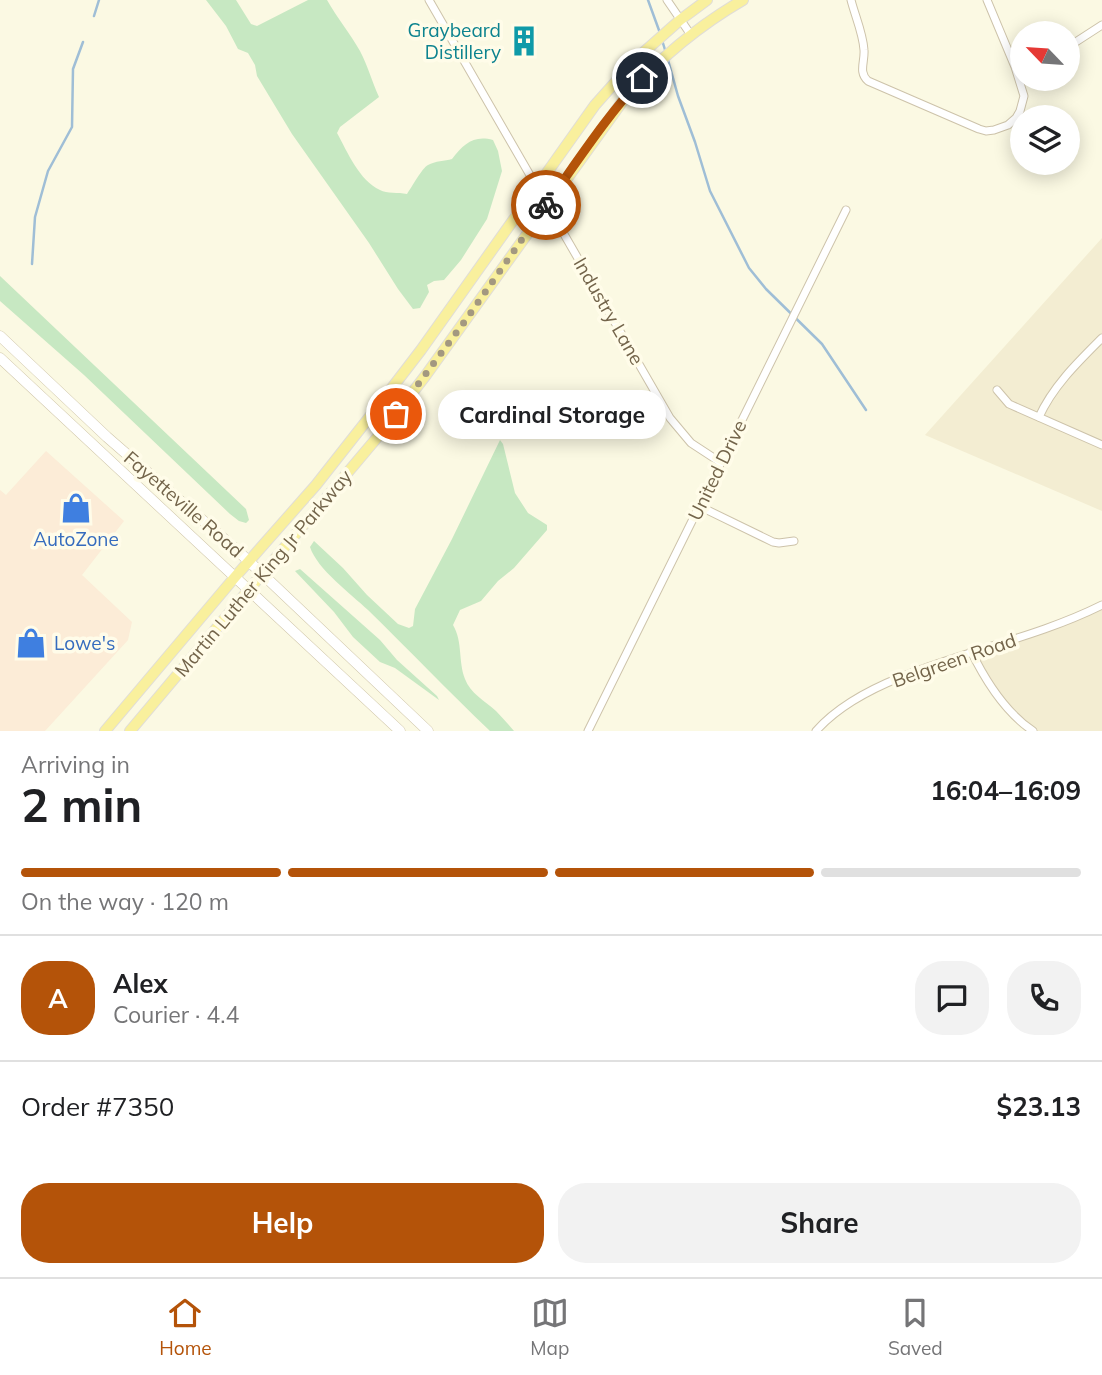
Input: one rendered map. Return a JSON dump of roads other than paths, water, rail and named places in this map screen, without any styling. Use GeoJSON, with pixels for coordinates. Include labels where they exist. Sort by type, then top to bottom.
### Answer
{"type":"FeatureCollection","features":[{"type":"Feature","properties":{"kind":"main road","name":"Martin Luther King Jr Parkway"},"geometry":{"type":"LineString","coordinates":[[105,731],[316,485],[402,375],[595,106],[636,59],[707,0]]}},
{"type":"Feature","properties":{"kind":"main road","name":"Martin Luther King Jr Parkway"},"geometry":{"type":"LineString","coordinates":[[130,731],[419,385],[627,95],[660,61],[691,35],[743,0]]}},
{"type":"Feature","properties":{"kind":"main road","name":"Fayetteville Road"},"geometry":{"type":"LineString","coordinates":[[0,337],[107,437],[249,562],[428,731]]}},
{"type":"Feature","properties":{"kind":"main road","name":"Fayetteville Road"},"geometry":{"type":"LineString","coordinates":[[0,358],[400,731]]}},
{"type":"Feature","properties":{"kind":"street","name":"Industry Lane"},"geometry":{"type":"LineString","coordinates":[[429,0],[670,418],[691,443],[720,462]]}},
{"type":"Feature","properties":{"kind":"street"},"geometry":{"type":"LineString","coordinates":[[667,0],[691,35]]}},
{"type":"Feature","properties":{"kind":"street"},"geometry":{"type":"LineString","coordinates":[[851,0],[864,47],[862,74],[869,81],[986,131],[1002,129],[1016,118],[1023,102],[1023,91]]}},
{"type":"Feature","properties":{"kind":"street"},"geometry":{"type":"LineString","coordinates":[[987,0],[1010,48]]}},
{"type":"Feature","properties":{"kind":"street"},"geometry":{"type":"LineString","coordinates":[[1080,39],[1102,24]]}},
{"type":"Feature","properties":{"kind":"street","name":"United Drive"},"geometry":{"type":"LineString","coordinates":[[588,731],[846,210]]}},
{"type":"Feature","properties":{"kind":"street"},"geometry":{"type":"LineString","coordinates":[[1039,417],[1060,382],[1102,338]]}},
{"type":"Feature","properties":{"kind":"street"},"geometry":{"type":"LineString","coordinates":[[997,390],[1009,404],[1102,445]]}},
{"type":"Feature","properties":{"kind":"street"},"geometry":{"type":"LineString","coordinates":[[699,506],[773,542],[794,541]]}},
{"type":"Feature","properties":{"kind":"street","name":"Belgreen Road"},"geometry":{"type":"LineString","coordinates":[[816,731],[835,713],[873,689],[931,664],[1062,623],[1102,605]]}},
{"type":"Feature","properties":{"kind":"street"},"geometry":{"type":"LineString","coordinates":[[971,651],[987,683],[1011,713],[1033,731]]}},
{"type":"Feature","properties":{"kind":"waterway"},"geometry":{"type":"LineString","coordinates":[[94,16],[99,0]]}},
{"type":"Feature","properties":{"kind":"waterway"},"geometry":{"type":"LineString","coordinates":[[648,0],[660,33]]}},
{"type":"Feature","properties":{"kind":"waterway"},"geometry":{"type":"LineString","coordinates":[[662,40],[666,53]]}},
{"type":"Feature","properties":{"kind":"waterway"},"geometry":{"type":"LineString","coordinates":[[32,264],[35,217],[48,171],[72,127],[73,69],[83,42]]}},
{"type":"Feature","properties":{"kind":"waterway"},"geometry":{"type":"LineString","coordinates":[[668,60],[710,191],[749,268],[766,289],[822,344],[866,410]]}},
{"type":"Feature","properties":{"kind":"place","name":"Graybeard Distillery"},"geometry":{"type":"Point","coordinates":[524,41]}},
{"type":"Feature","properties":{"kind":"place","name":"Cardinal Storage"},"geometry":{"type":"Point","coordinates":[396,414]}},
{"type":"Feature","properties":{"kind":"place","name":"AutoZone"},"geometry":{"type":"Point","coordinates":[76,508]}},
{"type":"Feature","properties":{"kind":"place","name":"Lowe's"},"geometry":{"type":"Point","coordinates":[31,643]}}]}
